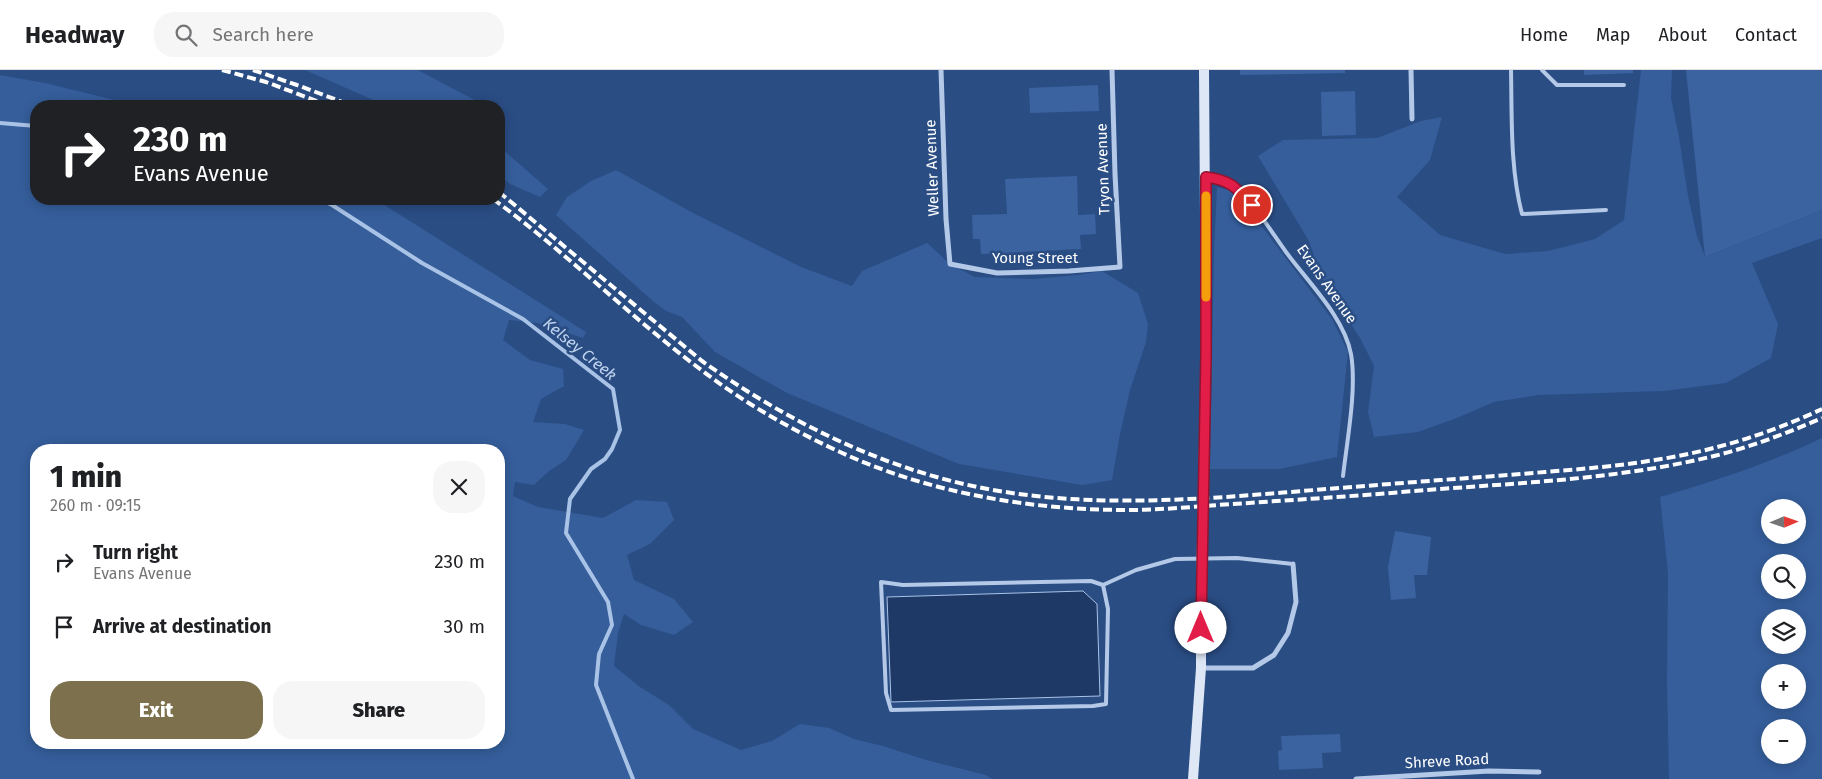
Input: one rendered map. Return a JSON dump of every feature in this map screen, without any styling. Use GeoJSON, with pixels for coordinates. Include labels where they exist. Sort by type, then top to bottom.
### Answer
{"type":"FeatureCollection","features":[{"type":"Feature","properties":{"kind":"street","name":"Weller Avenue"},"geometry":{"type":"LineString","coordinates":[[941,70],[946,219],[950,264]]}},
{"type":"Feature","properties":{"kind":"street","name":"Tryon Avenue"},"geometry":{"type":"LineString","coordinates":[[1112,70],[1120,267]]}},
{"type":"Feature","properties":{"kind":"street"},"geometry":{"type":"LineString","coordinates":[[1193,779],[1201,668],[1206,355],[1204,70]]}},
{"type":"Feature","properties":{"kind":"street"},"geometry":{"type":"LineString","coordinates":[[1411,70],[1412,119]]}},
{"type":"Feature","properties":{"kind":"street","name":"Young Street"},"geometry":{"type":"LineString","coordinates":[[950,264],[997,273],[1069,272],[1120,267]]}},
{"type":"Feature","properties":{"kind":"street"},"geometry":{"type":"LineString","coordinates":[[1201,668],[1253,668],[1274,655],[1288,633],[1296,602],[1294,564]]}},
{"type":"Feature","properties":{"kind":"street","name":"Shreve Road"},"geometry":{"type":"LineString","coordinates":[[1356,779],[1489,771],[1540,772]]}},
{"type":"Feature","properties":{"kind":"lane"},"geometry":{"type":"LineString","coordinates":[[1511,70],[1513,144],[1522,214],[1606,210]]}},
{"type":"Feature","properties":{"kind":"lane"},"geometry":{"type":"LineString","coordinates":[[1542,70],[1556,85],[1624,85]]}},
{"type":"Feature","properties":{"kind":"lane","name":"Evans Avenue"},"geometry":{"type":"LineString","coordinates":[[1206,177],[1218,178],[1233,185],[1252,205],[1333,314],[1344,334],[1351,354],[1353,375],[1343,476]]}},
{"type":"Feature","properties":{"kind":"lane"},"geometry":{"type":"LineString","coordinates":[[1103,585],[1108,609],[1106,704],[891,710],[886,693],[881,582],[903,585],[1092,581],[1103,585],[1136,570],[1175,559],[1237,558],[1294,564]]}},
{"type":"Feature","properties":{"kind":"shaded area"},"geometry":{"type":"Polygon","coordinates":[[[305,70],[418,70],[474,100],[373,100],[305,70]]]}},
{"type":"Feature","properties":{"kind":"shaded area"},"geometry":{"type":"Polygon","coordinates":[[[1641,70],[1672,70],[1671,98],[1688,196],[1697,236],[1705,257],[1822,210],[1822,238],[1752,263],[1778,324],[1771,358],[1726,383],[1663,391],[1538,395],[1494,402],[1418,432],[1374,437],[1368,412],[1374,366],[1360,338],[1322,279],[1309,241],[1258,156],[1283,140],[1377,138],[1421,121],[1442,117],[1430,160],[1397,197],[1440,235],[1505,254],[1548,251],[1595,239],[1624,220],[1641,70]]]}},
{"type":"Feature","properties":{"kind":"shaded area"},"geometry":{"type":"Polygon","coordinates":[[[0,75],[45,83],[114,100],[30,100],[30,205],[385,205],[586,332],[583,338],[537,323],[509,320],[503,340],[530,360],[563,369],[564,386],[541,399],[533,422],[565,424],[584,430],[566,460],[549,471],[534,485],[515,482],[513,496],[538,507],[603,518],[636,500],[667,502],[674,520],[650,544],[627,555],[634,580],[674,599],[693,622],[674,635],[641,625],[624,614],[618,633],[614,666],[640,687],[669,705],[693,729],[741,750],[772,741],[800,724],[829,728],[854,739],[986,775],[992,779],[0,779],[0,75]]]}},
{"type":"Feature","properties":{"kind":"shaded area"},"geometry":{"type":"Polygon","coordinates":[[[505,151],[548,189],[540,197],[505,180],[505,151]]]}},
{"type":"Feature","properties":{"kind":"shaded area"},"geometry":{"type":"Polygon","coordinates":[[[616,170],[695,214],[801,267],[852,286],[862,271],[927,243],[950,264],[975,277],[1033,279],[1102,271],[1138,293],[1148,324],[1146,342],[1130,390],[1112,480],[1082,485],[959,464],[787,393],[715,352],[682,317],[666,311],[654,302],[556,215],[567,197],[591,181],[616,170]]]}},
{"type":"Feature","properties":{"kind":"shaded area"},"geometry":{"type":"Polygon","coordinates":[[[1217,187],[1228,190],[1240,198],[1332,319],[1348,352],[1337,457],[1279,469],[1210,469],[1217,187]]]}},
{"type":"Feature","properties":{"kind":"shaded area"},"geometry":{"type":"Polygon","coordinates":[[[1822,438],[1822,779],[1669,779],[1667,680],[1668,573],[1660,497],[1701,485],[1782,456],[1822,438]]]}},
{"type":"Feature","properties":{"kind":"shaded area"},"geometry":{"type":"Polygon","coordinates":[[[1083,591],[1097,604],[1100,696],[891,702],[887,597],[1083,591]]]}},
{"type":"Feature","properties":{"kind":"building"},"geometry":{"type":"Polygon","coordinates":[[[1240,70],[1345,70],[1345,73],[1240,75],[1240,70]]]}},
{"type":"Feature","properties":{"kind":"building"},"geometry":{"type":"Polygon","coordinates":[[[1584,70],[1633,70],[1633,73],[1584,75],[1584,70]]]}},
{"type":"Feature","properties":{"kind":"building"},"geometry":{"type":"Polygon","coordinates":[[[1686,70],[1822,70],[1822,210],[1705,257],[1686,70]]]}},
{"type":"Feature","properties":{"kind":"building"},"geometry":{"type":"Polygon","coordinates":[[[1098,85],[1099,111],[1030,113],[1029,88],[1098,85]]]}},
{"type":"Feature","properties":{"kind":"building"},"geometry":{"type":"Polygon","coordinates":[[[1355,91],[1356,135],[1322,136],[1321,92],[1355,91]]]}},
{"type":"Feature","properties":{"kind":"building"},"geometry":{"type":"Polygon","coordinates":[[[1077,176],[1078,215],[1095,214],[1096,234],[1080,235],[1081,249],[981,254],[980,239],[973,239],[972,215],[1007,214],[1005,179],[1077,176]]]}},
{"type":"Feature","properties":{"kind":"building"},"geometry":{"type":"Polygon","coordinates":[[[1395,531],[1431,537],[1427,575],[1414,575],[1416,598],[1391,600],[1388,567],[1395,531]]]}},
{"type":"Feature","properties":{"kind":"building"},"geometry":{"type":"Polygon","coordinates":[[[1340,734],[1341,752],[1322,753],[1323,768],[1279,770],[1278,751],[1282,750],[1281,736],[1340,734]]]}},
{"type":"Feature","properties":{"kind":"waterway","name":"Kelsey Creek"},"geometry":{"type":"LineString","coordinates":[[0,123],[30,126]]}},
{"type":"Feature","properties":{"kind":"waterway","name":"Kelsey Creek"},"geometry":{"type":"LineString","coordinates":[[332,205],[422,263],[523,319],[613,389],[620,430],[612,449],[605,459],[591,469],[570,499],[566,533],[608,602],[612,625],[599,654],[596,685],[633,779]]}},
{"type":"Feature","properties":{"kind":"railway"},"geometry":{"type":"LineString","coordinates":[[222,70],[266,82],[314,100]]}},
{"type":"Feature","properties":{"kind":"railway"},"geometry":{"type":"LineString","coordinates":[[253,70],[337,100]]}},
{"type":"Feature","properties":{"kind":"railway"},"geometry":{"type":"LineString","coordinates":[[505,197],[702,361],[771,405],[843,443],[881,459],[959,483],[999,491],[1044,497],[1136,501],[1227,497],[1600,467],[1698,452],[1761,434],[1822,409]]}},
{"type":"Feature","properties":{"kind":"railway"},"geometry":{"type":"LineString","coordinates":[[501,205],[547,241],[677,351],[720,384],[770,416],[822,444],[874,466],[944,488],[1017,502],[1090,509],[1158,509],[1565,480],[1640,470],[1714,456],[1769,439],[1822,418]]}},
{"type":"Feature","properties":{"kind":"slow traffic"},"geometry":{"type":"LineString","coordinates":[[1206,196],[1206,297]]}},
{"type":"Feature","properties":{"kind":"route"},"geometry":{"type":"LineString","coordinates":[[1201,628],[1206,355],[1206,177],[1218,178],[1233,185],[1252,205]]}}]}
